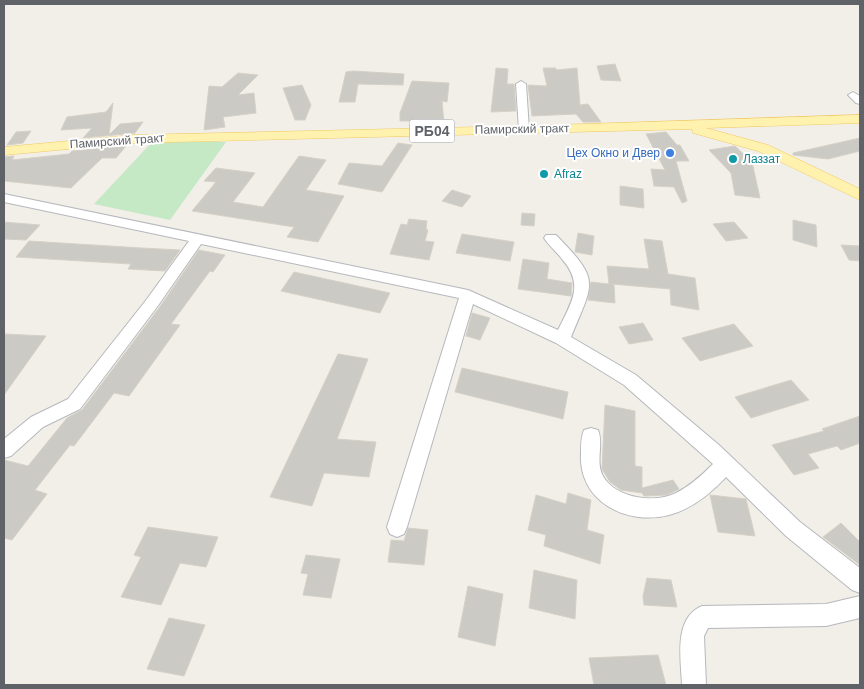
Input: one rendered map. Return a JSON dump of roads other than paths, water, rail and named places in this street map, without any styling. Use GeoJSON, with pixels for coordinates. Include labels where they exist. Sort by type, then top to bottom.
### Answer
{"type":"FeatureCollection","features":[{"type":"Feature","properties":{"kind":"main road","name":"Памирский тракт"},"geometry":{"type":"LineString","coordinates":[[4,150],[134,139],[524,130],[860,119]]}},
{"type":"Feature","properties":{"kind":"main road"},"geometry":{"type":"LineString","coordinates":[[750,122],[763,148]]}},
{"type":"Feature","properties":{"kind":"main road"},"geometry":{"type":"LineString","coordinates":[[680,125],[763,148],[860,195]]}},
{"type":"Feature","properties":{"kind":"street"},"geometry":{"type":"LineString","coordinates":[[521,84],[524,130]]}},
{"type":"Feature","properties":{"kind":"street"},"geometry":{"type":"LineString","coordinates":[[4,198],[468,295],[562,339],[630,380],[726,464],[793,529],[860,582]]}},
{"type":"Feature","properties":{"kind":"street"},"geometry":{"type":"LineString","coordinates":[[4,450],[37,422],[74,404],[152,303],[198,238]]}},
{"type":"Feature","properties":{"kind":"street"},"geometry":{"type":"LineString","coordinates":[[551,238],[573,262],[580,275],[583,291],[562,339]]}},
{"type":"Feature","properties":{"kind":"street"},"geometry":{"type":"LineString","coordinates":[[397,527],[468,295]]}},
{"type":"Feature","properties":{"kind":"street"},"geometry":{"type":"LineString","coordinates":[[591,436],[591,471],[598,487],[613,500],[643,507],[668,506],[699,491],[726,464]]}},
{"type":"Feature","properties":{"kind":"street"},"geometry":{"type":"LineString","coordinates":[[694,685],[692,634],[702,616],[826,615],[860,607]]}},
{"type":"Feature","properties":{"kind":"place","name":"Цех Окно и Двер"},"geometry":{"type":"Point","coordinates":[670,153]}},
{"type":"Feature","properties":{"kind":"place","name":"Лаззат"},"geometry":{"type":"Point","coordinates":[733,159]}},
{"type":"Feature","properties":{"kind":"place","name":"Afraz"},"geometry":{"type":"Point","coordinates":[544,174]}}]}
